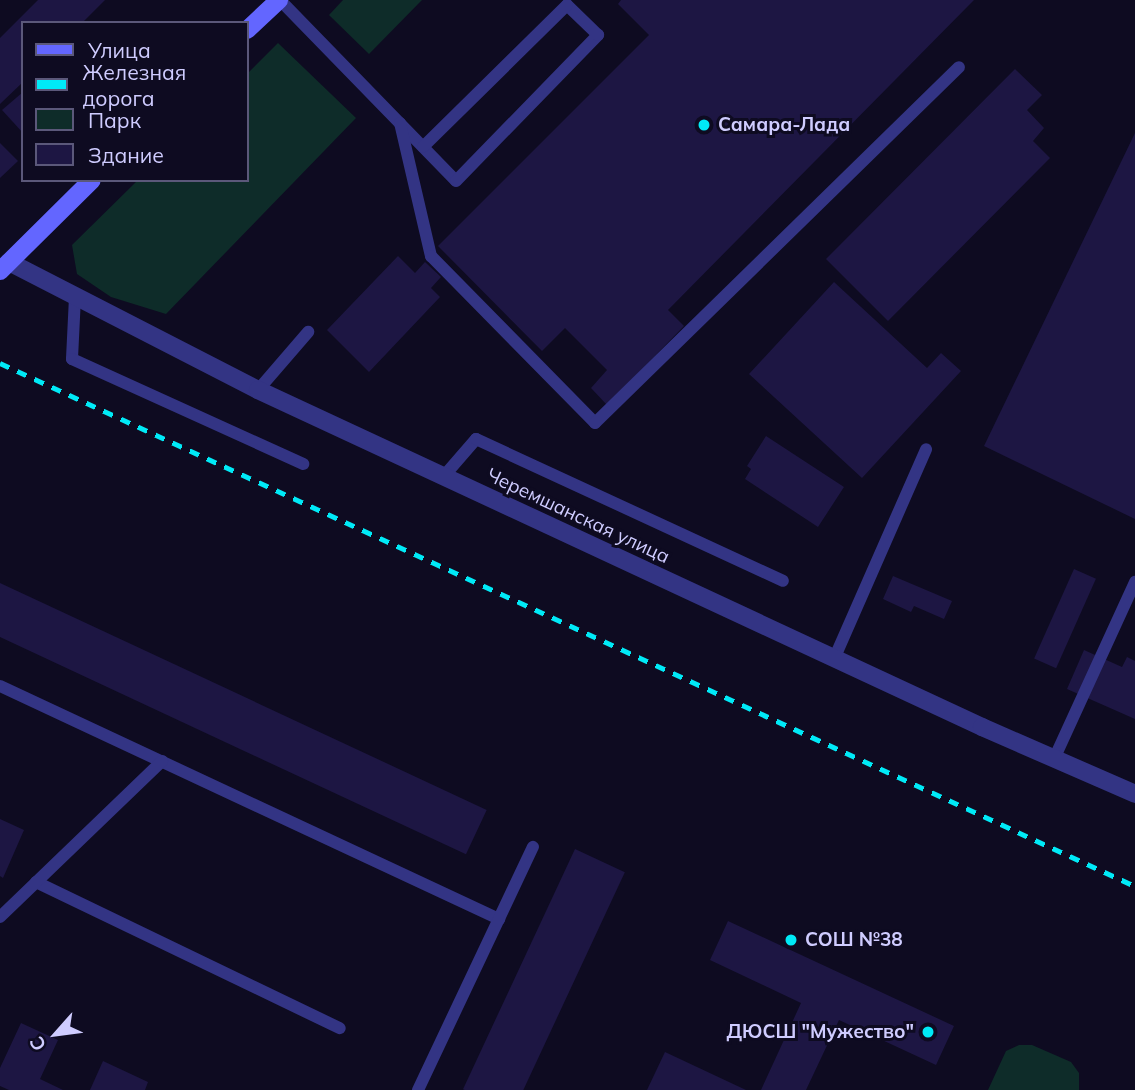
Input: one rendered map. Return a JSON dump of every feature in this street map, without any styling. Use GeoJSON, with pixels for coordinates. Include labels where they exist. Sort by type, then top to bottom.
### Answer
{"type":"FeatureCollection","features":[{"type":"Feature","properties":{"kind":"street"},"geometry":{"type":"LineString","coordinates":[[248,29],[279,0]]}},
{"type":"Feature","properties":{"kind":"street"},"geometry":{"type":"LineString","coordinates":[[3,264],[90,182]]}},
{"type":"Feature","properties":{"kind":"street","name":"Черемшанская улица"},"geometry":{"type":"LineString","coordinates":[[3,264],[75,297],[258,390],[834,659],[1054,760],[1135,794]]}},
{"type":"Feature","properties":{"kind":"lane"},"geometry":{"type":"LineString","coordinates":[[279,0],[456,181],[598,35],[566,5],[423,147]]}},
{"type":"Feature","properties":{"kind":"lane"},"geometry":{"type":"LineString","coordinates":[[400,123],[431,256],[595,424],[959,67]]}},
{"type":"Feature","properties":{"kind":"lane"},"geometry":{"type":"LineString","coordinates":[[75,297],[72,359],[303,464]]}},
{"type":"Feature","properties":{"kind":"lane"},"geometry":{"type":"LineString","coordinates":[[258,390],[308,332]]}},
{"type":"Feature","properties":{"kind":"lane"},"geometry":{"type":"LineString","coordinates":[[444,477],[476,439],[783,581]]}},
{"type":"Feature","properties":{"kind":"lane"},"geometry":{"type":"LineString","coordinates":[[834,659],[926,449]]}},
{"type":"Feature","properties":{"kind":"lane"},"geometry":{"type":"LineString","coordinates":[[1054,760],[1135,582]]}},
{"type":"Feature","properties":{"kind":"lane"},"geometry":{"type":"LineString","coordinates":[[0,686],[499,919]]}},
{"type":"Feature","properties":{"kind":"lane"},"geometry":{"type":"LineString","coordinates":[[0,916],[162,761]]}},
{"type":"Feature","properties":{"kind":"lane"},"geometry":{"type":"LineString","coordinates":[[418,1090],[533,847]]}},
{"type":"Feature","properties":{"kind":"lane"},"geometry":{"type":"LineString","coordinates":[[36,882],[340,1028]]}},
{"type":"Feature","properties":{"kind":"green space"},"geometry":{"type":"Polygon","coordinates":[[[343,0],[422,0],[369,54],[329,15],[343,0]]]}},
{"type":"Feature","properties":{"kind":"green space"},"geometry":{"type":"Polygon","coordinates":[[[278,43],[356,118],[166,314],[111,297],[77,274],[72,245],[136,182],[248,182],[248,73],[278,43]]]}},
{"type":"Feature","properties":{"kind":"green space"},"geometry":{"type":"Polygon","coordinates":[[[1019,1045],[1032,1045],[1071,1062],[1079,1073],[1079,1090],[988,1090],[1006,1051],[1019,1045]]]}},
{"type":"Feature","properties":{"kind":"building"},"geometry":{"type":"Polygon","coordinates":[[[38,0],[105,0],[84,21],[21,21],[21,84],[0,104],[0,38],[38,0]]]}},
{"type":"Feature","properties":{"kind":"building"},"geometry":{"type":"Polygon","coordinates":[[[621,0],[974,0],[668,310],[684,326],[607,405],[591,388],[607,370],[565,328],[542,351],[438,246],[649,35],[618,4],[621,0]]]}},
{"type":"Feature","properties":{"kind":"building"},"geometry":{"type":"Polygon","coordinates":[[[1015,69],[1042,95],[1027,110],[1044,128],[1033,141],[1050,158],[888,321],[826,259],[1015,69]]]}},
{"type":"Feature","properties":{"kind":"building"},"geometry":{"type":"Polygon","coordinates":[[[21,94],[21,131],[2,110],[21,94]]]}},
{"type":"Feature","properties":{"kind":"building"},"geometry":{"type":"Polygon","coordinates":[[[1135,133],[1135,519],[984,446],[1135,133]]]}},
{"type":"Feature","properties":{"kind":"building"},"geometry":{"type":"Polygon","coordinates":[[[0,143],[18,161],[0,178],[0,143]]]}},
{"type":"Feature","properties":{"kind":"building"},"geometry":{"type":"Polygon","coordinates":[[[398,256],[415,273],[425,262],[441,277],[431,288],[440,297],[369,372],[327,330],[398,256]]]}},
{"type":"Feature","properties":{"kind":"building"},"geometry":{"type":"Polygon","coordinates":[[[834,282],[927,368],[941,353],[961,371],[862,478],[749,374],[834,282]]]}},
{"type":"Feature","properties":{"kind":"building"},"geometry":{"type":"Polygon","coordinates":[[[766,436],[844,487],[818,527],[745,479],[751,469],[747,466],[766,436]]]}},
{"type":"Feature","properties":{"kind":"building"},"geometry":{"type":"Polygon","coordinates":[[[1074,569],[1096,579],[1056,668],[1034,659],[1074,569]]]}},
{"type":"Feature","properties":{"kind":"building"},"geometry":{"type":"Polygon","coordinates":[[[893,576],[952,601],[944,619],[914,606],[911,612],[883,599],[893,576]]]}},
{"type":"Feature","properties":{"kind":"building"},"geometry":{"type":"Polygon","coordinates":[[[0,583],[487,810],[466,854],[0,637],[0,583]]]}},
{"type":"Feature","properties":{"kind":"building"},"geometry":{"type":"Polygon","coordinates":[[[1084,650],[1122,667],[1127,657],[1135,661],[1135,719],[1067,689],[1084,650]]]}},
{"type":"Feature","properties":{"kind":"building"},"geometry":{"type":"Polygon","coordinates":[[[0,819],[24,830],[3,878],[0,876],[0,819]]]}},
{"type":"Feature","properties":{"kind":"building"},"geometry":{"type":"Polygon","coordinates":[[[575,849],[625,872],[523,1090],[463,1089],[575,849]]]}},
{"type":"Feature","properties":{"kind":"building"},"geometry":{"type":"Polygon","coordinates":[[[728,921],[954,1026],[936,1065],[839,1020],[806,1090],[761,1090],[801,1003],[710,960],[728,921]]]}},
{"type":"Feature","properties":{"kind":"building"},"geometry":{"type":"Polygon","coordinates":[[[21,1023],[58,1040],[40,1079],[63,1090],[9,1090],[0,1086],[0,1068],[21,1023]]]}},
{"type":"Feature","properties":{"kind":"building"},"geometry":{"type":"Polygon","coordinates":[[[665,1052],[746,1090],[647,1090],[665,1052]]]}},
{"type":"Feature","properties":{"kind":"building"},"geometry":{"type":"Polygon","coordinates":[[[103,1061],[148,1082],[145,1090],[90,1090],[103,1061]]]}},
{"type":"Feature","properties":{"kind":"railway"},"geometry":{"type":"LineString","coordinates":[[0,363],[1135,886]]}},
{"type":"Feature","properties":{"kind":"place","name":"Самара-Лада"},"geometry":{"type":"Point","coordinates":[704,125]}},
{"type":"Feature","properties":{"kind":"place","name":"СОШ №38"},"geometry":{"type":"Point","coordinates":[791,940]}},
{"type":"Feature","properties":{"kind":"place","name":"ДЮСШ \"Мужество\""},"geometry":{"type":"Point","coordinates":[928,1032]}}]}
